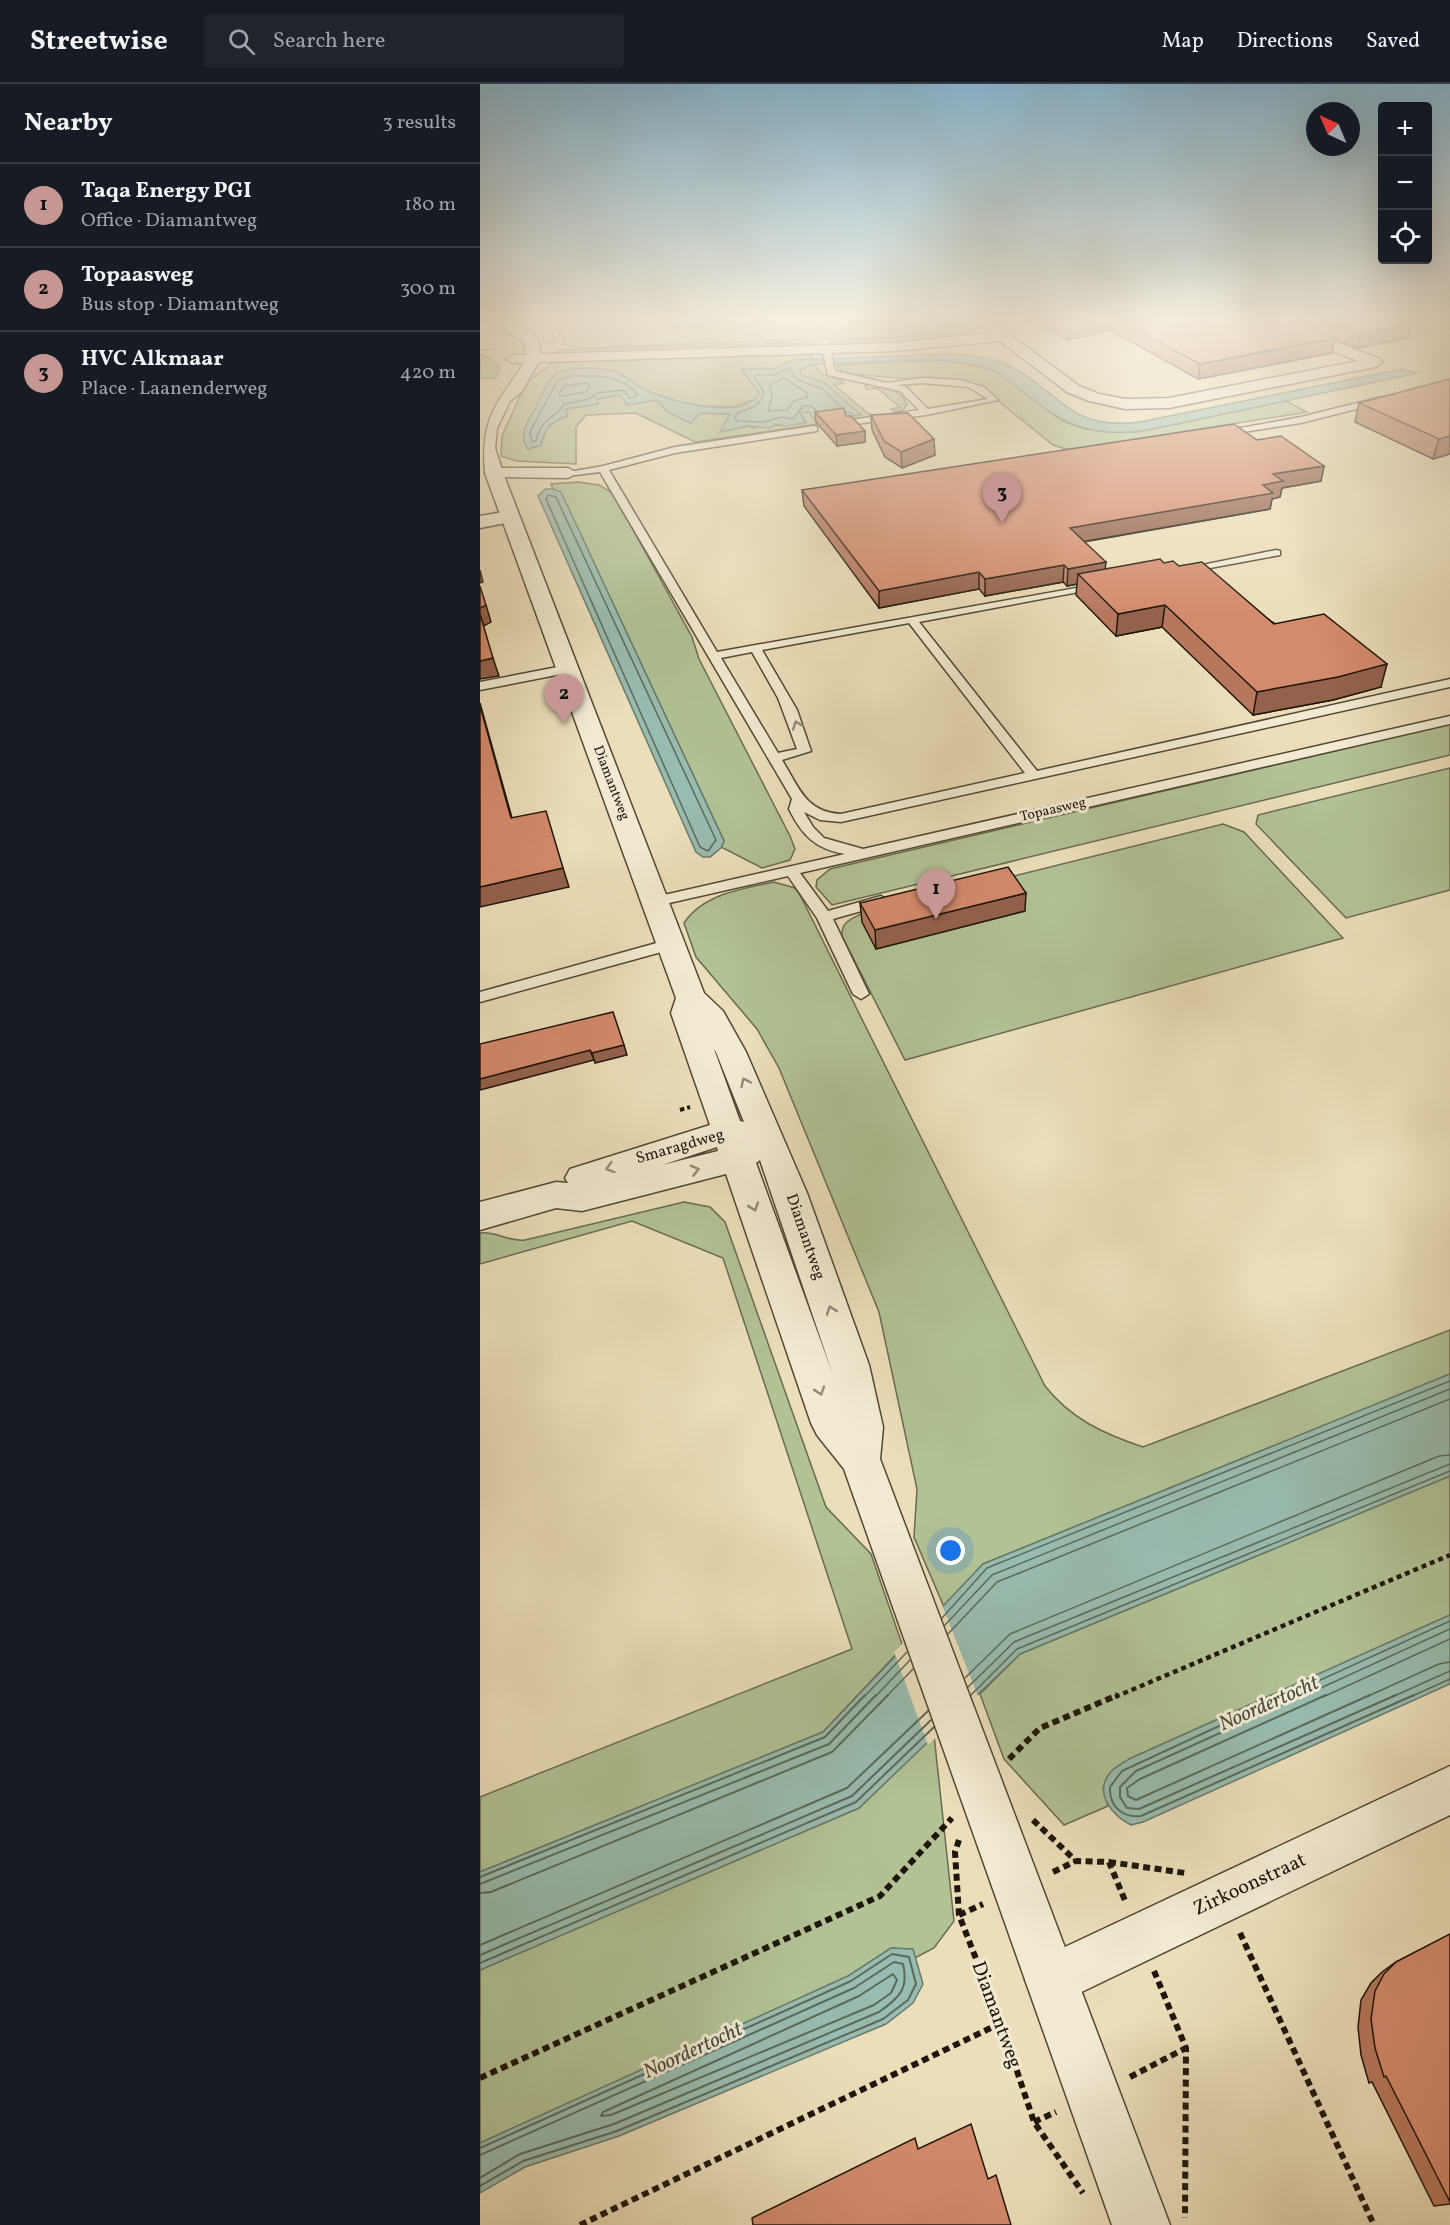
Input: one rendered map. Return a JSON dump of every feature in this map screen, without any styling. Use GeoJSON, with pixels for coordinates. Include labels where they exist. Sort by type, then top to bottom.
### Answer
{"type":"FeatureCollection","features":[{"type":"Feature","properties":{"kind":"street","name":"Diamantweg"},"geometry":{"type":"LineString","coordinates":[[495,415],[489,428],[488,448],[509,517],[691,998],[712,1018],[731,1052],[768,1136],[850,1365],[863,1427],[860,1459]]}},
{"type":"Feature","properties":{"kind":"street"},"geometry":{"type":"LineString","coordinates":[[494,473],[568,473]]}},
{"type":"Feature","properties":{"kind":"street"},"geometry":{"type":"LineString","coordinates":[[480,522],[509,517]]}},
{"type":"Feature","properties":{"kind":"street","name":"Diamantweg"},"geometry":{"type":"LineString","coordinates":[[691,998],[686,1013],[831,1423],[860,1459],[1141,2225]]}},
{"type":"Feature","properties":{"kind":"street","name":"Smaragdweg"},"geometry":{"type":"LineString","coordinates":[[480,1216],[556,1195],[582,1198],[768,1136]]}},
{"type":"Feature","properties":{"kind":"street","name":"Zirkoonstraat"},"geometry":{"type":"LineString","coordinates":[[1051,1980],[1450,1790]]}},
{"type":"Feature","properties":{"kind":"lane"},"geometry":{"type":"LineString","coordinates":[[851,423],[906,415]]}},
{"type":"Feature","properties":{"kind":"lane"},"geometry":{"type":"LineString","coordinates":[[1208,434],[1321,415]]}},
{"type":"Feature","properties":{"kind":"lane"},"geometry":{"type":"LineString","coordinates":[[568,473],[603,469],[675,450],[814,429]]}},
{"type":"Feature","properties":{"kind":"lane"},"geometry":{"type":"LineString","coordinates":[[603,469],[773,758],[800,799],[813,813],[825,817],[841,818],[1035,777],[1450,683]]}},
{"type":"Feature","properties":{"kind":"lane"},"geometry":{"type":"LineString","coordinates":[[1170,572],[1276,552]]}},
{"type":"Feature","properties":{"kind":"lane"},"geometry":{"type":"LineString","coordinates":[[713,656],[1112,583]]}},
{"type":"Feature","properties":{"kind":"lane"},"geometry":{"type":"LineString","coordinates":[[912,620],[1035,777]]}},
{"type":"Feature","properties":{"kind":"lane"},"geometry":{"type":"LineString","coordinates":[[755,648],[784,694],[799,729],[804,751],[773,758]]}},
{"type":"Feature","properties":{"kind":"lane"},"geometry":{"type":"LineString","coordinates":[[480,686],[568,669]]}},
{"type":"Feature","properties":{"kind":"lane","name":"Topaasweg"},"geometry":{"type":"LineString","coordinates":[[656,901],[1450,720]]}},
{"type":"Feature","properties":{"kind":"lane"},"geometry":{"type":"LineString","coordinates":[[800,799],[795,809],[803,825],[825,847],[874,851]]}},
{"type":"Feature","properties":{"kind":"lane"},"geometry":{"type":"LineString","coordinates":[[791,870],[824,917],[861,994]]}},
{"type":"Feature","properties":{"kind":"lane"},"geometry":{"type":"LineString","coordinates":[[824,917],[882,901]]}},
{"type":"Feature","properties":{"kind":"lane"},"geometry":{"type":"LineString","coordinates":[[480,997],[671,944]]}},
{"type":"Feature","properties":{"kind":"path","name":"Diamantweg"},"geometry":{"type":"LineString","coordinates":[[976,1779],[955,1852],[959,1915],[1001,2023],[1034,2122],[1085,2197]]}},
{"type":"Feature","properties":{"kind":"path"},"geometry":{"type":"LineString","coordinates":[[1223,1897],[1374,2225]]}},
{"type":"Feature","properties":{"kind":"path"},"geometry":{"type":"LineString","coordinates":[[580,2225],[1001,2023]]}},
{"type":"Feature","properties":{"kind":"green space"},"geometry":{"type":"Polygon","coordinates":[[[512,415],[545,415],[528,449],[541,445],[549,426],[567,415],[588,415],[576,427],[576,464],[516,461],[501,456],[502,436],[512,415]]]}},
{"type":"Feature","properties":{"kind":"green space"},"geometry":{"type":"Polygon","coordinates":[[[640,415],[729,415],[720,432],[748,426],[753,428],[806,422],[800,415],[812,415],[818,424],[695,442],[640,415]]]}},
{"type":"Feature","properties":{"kind":"green space"},"geometry":{"type":"Polygon","coordinates":[[[844,415],[883,415],[846,420],[844,415]]]}},
{"type":"Feature","properties":{"kind":"green space"},"geometry":{"type":"Polygon","coordinates":[[[1016,415],[1054,415],[1062,421],[1085,429],[1136,432],[1219,415],[1289,415],[1069,450],[1053,445],[1016,415]]]}},
{"type":"Feature","properties":{"kind":"green space"},"geometry":{"type":"Polygon","coordinates":[[[578,482],[599,485],[613,493],[692,637],[699,659],[790,836],[795,849],[790,860],[762,868],[721,847],[724,841],[561,493],[553,489],[551,484],[578,482]]]}},
{"type":"Feature","properties":{"kind":"green space"},"geometry":{"type":"Polygon","coordinates":[[[1450,724],[1450,755],[832,905],[816,887],[817,880],[830,869],[1450,724]]]}},
{"type":"Feature","properties":{"kind":"green space"},"geometry":{"type":"Polygon","coordinates":[[[1450,768],[1450,890],[1346,918],[1256,824],[1258,815],[1450,768]]]}},
{"type":"Feature","properties":{"kind":"green space"},"geometry":{"type":"Polygon","coordinates":[[[1223,824],[1244,832],[1343,938],[905,1060],[842,936],[845,925],[861,914],[1223,824]]]}},
{"type":"Feature","properties":{"kind":"green space"},"geometry":{"type":"Polygon","coordinates":[[[774,882],[795,888],[800,895],[1045,1386],[1066,1408],[1102,1431],[1143,1447],[1450,1330],[1450,1374],[983,1564],[944,1607],[914,1537],[917,1489],[879,1312],[779,1068],[757,1029],[696,957],[684,923],[692,913],[712,899],[736,890],[774,882]]]}},
{"type":"Feature","properties":{"kind":"green space"},"geometry":{"type":"Polygon","coordinates":[[[684,1202],[710,1207],[725,1222],[826,1507],[871,1554],[903,1647],[823,1732],[480,1872],[480,1797],[852,1649],[723,1258],[632,1221],[480,1264],[480,1233],[525,1240],[684,1202]]]}},
{"type":"Feature","properties":{"kind":"green space"},"geometry":{"type":"Polygon","coordinates":[[[1450,1476],[1450,1615],[1129,1759],[1103,1788],[1108,1806],[1064,1825],[1004,1759],[980,1694],[1020,1654],[1450,1476]]]}},
{"type":"Feature","properties":{"kind":"green space"},"geometry":{"type":"Polygon","coordinates":[[[934,1735],[954,1921],[934,1948],[915,1958],[912,1950],[891,1948],[849,1976],[480,2143],[480,1970],[859,1808],[934,1735]]]}},
{"type":"Feature","properties":{"kind":"water"},"geometry":{"type":"Polygon","coordinates":[[[532,415],[567,415],[549,426],[541,445],[528,449],[524,439],[526,425],[532,415]]]}},
{"type":"Feature","properties":{"kind":"water"},"geometry":{"type":"Polygon","coordinates":[[[673,415],[698,415],[691,423],[673,415]]]}},
{"type":"Feature","properties":{"kind":"water"},"geometry":{"type":"Polygon","coordinates":[[[729,415],[801,415],[806,423],[786,426],[775,424],[770,428],[747,426],[720,432],[729,415]]]}},
{"type":"Feature","properties":{"kind":"water"},"geometry":{"type":"Polygon","coordinates":[[[811,415],[840,415],[825,420],[816,422],[811,415]]]}},
{"type":"Feature","properties":{"kind":"water"},"geometry":{"type":"Polygon","coordinates":[[[1056,415],[1080,415],[1098,421],[1117,423],[1140,422],[1175,415],[1219,415],[1123,433],[1101,432],[1056,415]]]}},
{"type":"Feature","properties":{"kind":"water"},"geometry":{"type":"Polygon","coordinates":[[[545,489],[561,492],[724,841],[721,848],[710,857],[703,857],[696,852],[538,496],[545,489]]]}},
{"type":"Feature","properties":{"kind":"water"},"geometry":{"type":"Polygon","coordinates":[[[1450,1374],[1450,1476],[1020,1654],[859,1808],[480,1970],[480,1872],[823,1732],[983,1564],[1450,1374]]]}},
{"type":"Feature","properties":{"kind":"water","name":"Noordertocht"},"geometry":{"type":"Polygon","coordinates":[[[1450,1615],[1450,1684],[1143,1822],[1131,1825],[1118,1816],[1108,1804],[1105,1797],[1105,1782],[1113,1770],[1129,1759],[1450,1615]]]}},
{"type":"Feature","properties":{"kind":"water","name":"Noordertocht"},"geometry":{"type":"Polygon","coordinates":[[[891,1948],[913,1949],[923,1984],[913,2003],[886,2024],[619,2136],[525,2167],[480,2193],[480,2143],[848,1976],[891,1948]]]}},
{"type":"Feature","properties":{"kind":"pier"},"geometry":{"type":"Polygon","coordinates":[[[942,1605],[979,1699],[928,1745],[894,1652],[942,1605]]]}},
{"type":"Feature","properties":{"kind":"building"},"geometry":{"type":"Polygon","coordinates":[[[818,415],[851,416],[865,431],[836,435],[818,415]]]}},
{"type":"Feature","properties":{"kind":"building"},"geometry":{"type":"Polygon","coordinates":[[[871,415],[910,415],[934,439],[901,452],[884,441],[871,415]]]}},
{"type":"Feature","properties":{"kind":"building"},"geometry":{"type":"Polygon","coordinates":[[[1385,415],[1450,415],[1450,436],[1439,439],[1385,415]]]}},
{"type":"Feature","properties":{"kind":"building"},"geometry":{"type":"Polygon","coordinates":[[[1234,424],[1257,440],[1281,436],[1324,466],[1273,474],[1283,481],[1263,485],[1273,493],[1070,528],[1106,562],[1068,569],[1064,565],[985,579],[979,572],[879,591],[802,490],[1234,424]]]}},
{"type":"Feature","properties":{"kind":"building"},"geometry":{"type":"Polygon","coordinates":[[[1160,559],[1164,563],[1173,561],[1179,566],[1202,562],[1274,624],[1324,614],[1387,664],[1338,677],[1257,692],[1165,605],[1118,614],[1078,574],[1160,559]]]}},
{"type":"Feature","properties":{"kind":"building"},"geometry":{"type":"Polygon","coordinates":[[[480,586],[486,605],[480,608],[480,586]]]}},
{"type":"Feature","properties":{"kind":"building"},"geometry":{"type":"Polygon","coordinates":[[[480,614],[493,658],[480,661],[480,614]]]}},
{"type":"Feature","properties":{"kind":"building"},"geometry":{"type":"Polygon","coordinates":[[[480,706],[511,818],[546,811],[563,868],[480,887],[480,706]]]}},
{"type":"Feature","properties":{"kind":"building"},"geometry":{"type":"Polygon","coordinates":[[[1008,867],[1026,893],[875,930],[860,903],[1008,867]]]}},
{"type":"Feature","properties":{"kind":"building"},"geometry":{"type":"Polygon","coordinates":[[[613,1012],[624,1045],[592,1053],[590,1050],[480,1079],[480,1044],[613,1012]]]}},
{"type":"Feature","properties":{"kind":"building"},"geometry":{"type":"Polygon","coordinates":[[[1450,1934],[1450,2202],[1386,2076],[1384,2077],[1375,2048],[1371,2019],[1375,1991],[1384,1974],[1396,1962],[1450,1934]]]}},
{"type":"Feature","properties":{"kind":"building"},"geometry":{"type":"Polygon","coordinates":[[[971,2124],[988,2179],[996,2175],[1011,2225],[753,2225],[752,2218],[915,2138],[918,2149],[971,2124]]]}},
{"type":"Feature","properties":{"kind":"place","name":"HVC Alkmaar"},"geometry":{"type":"Point","coordinates":[1002,523]}},
{"type":"Feature","properties":{"kind":"place","name":"Topaasweg"},"geometry":{"type":"Point","coordinates":[564,724]}},
{"type":"Feature","properties":{"kind":"place","name":"Taqa Energy PGI"},"geometry":{"type":"Point","coordinates":[936,919]}}]}
